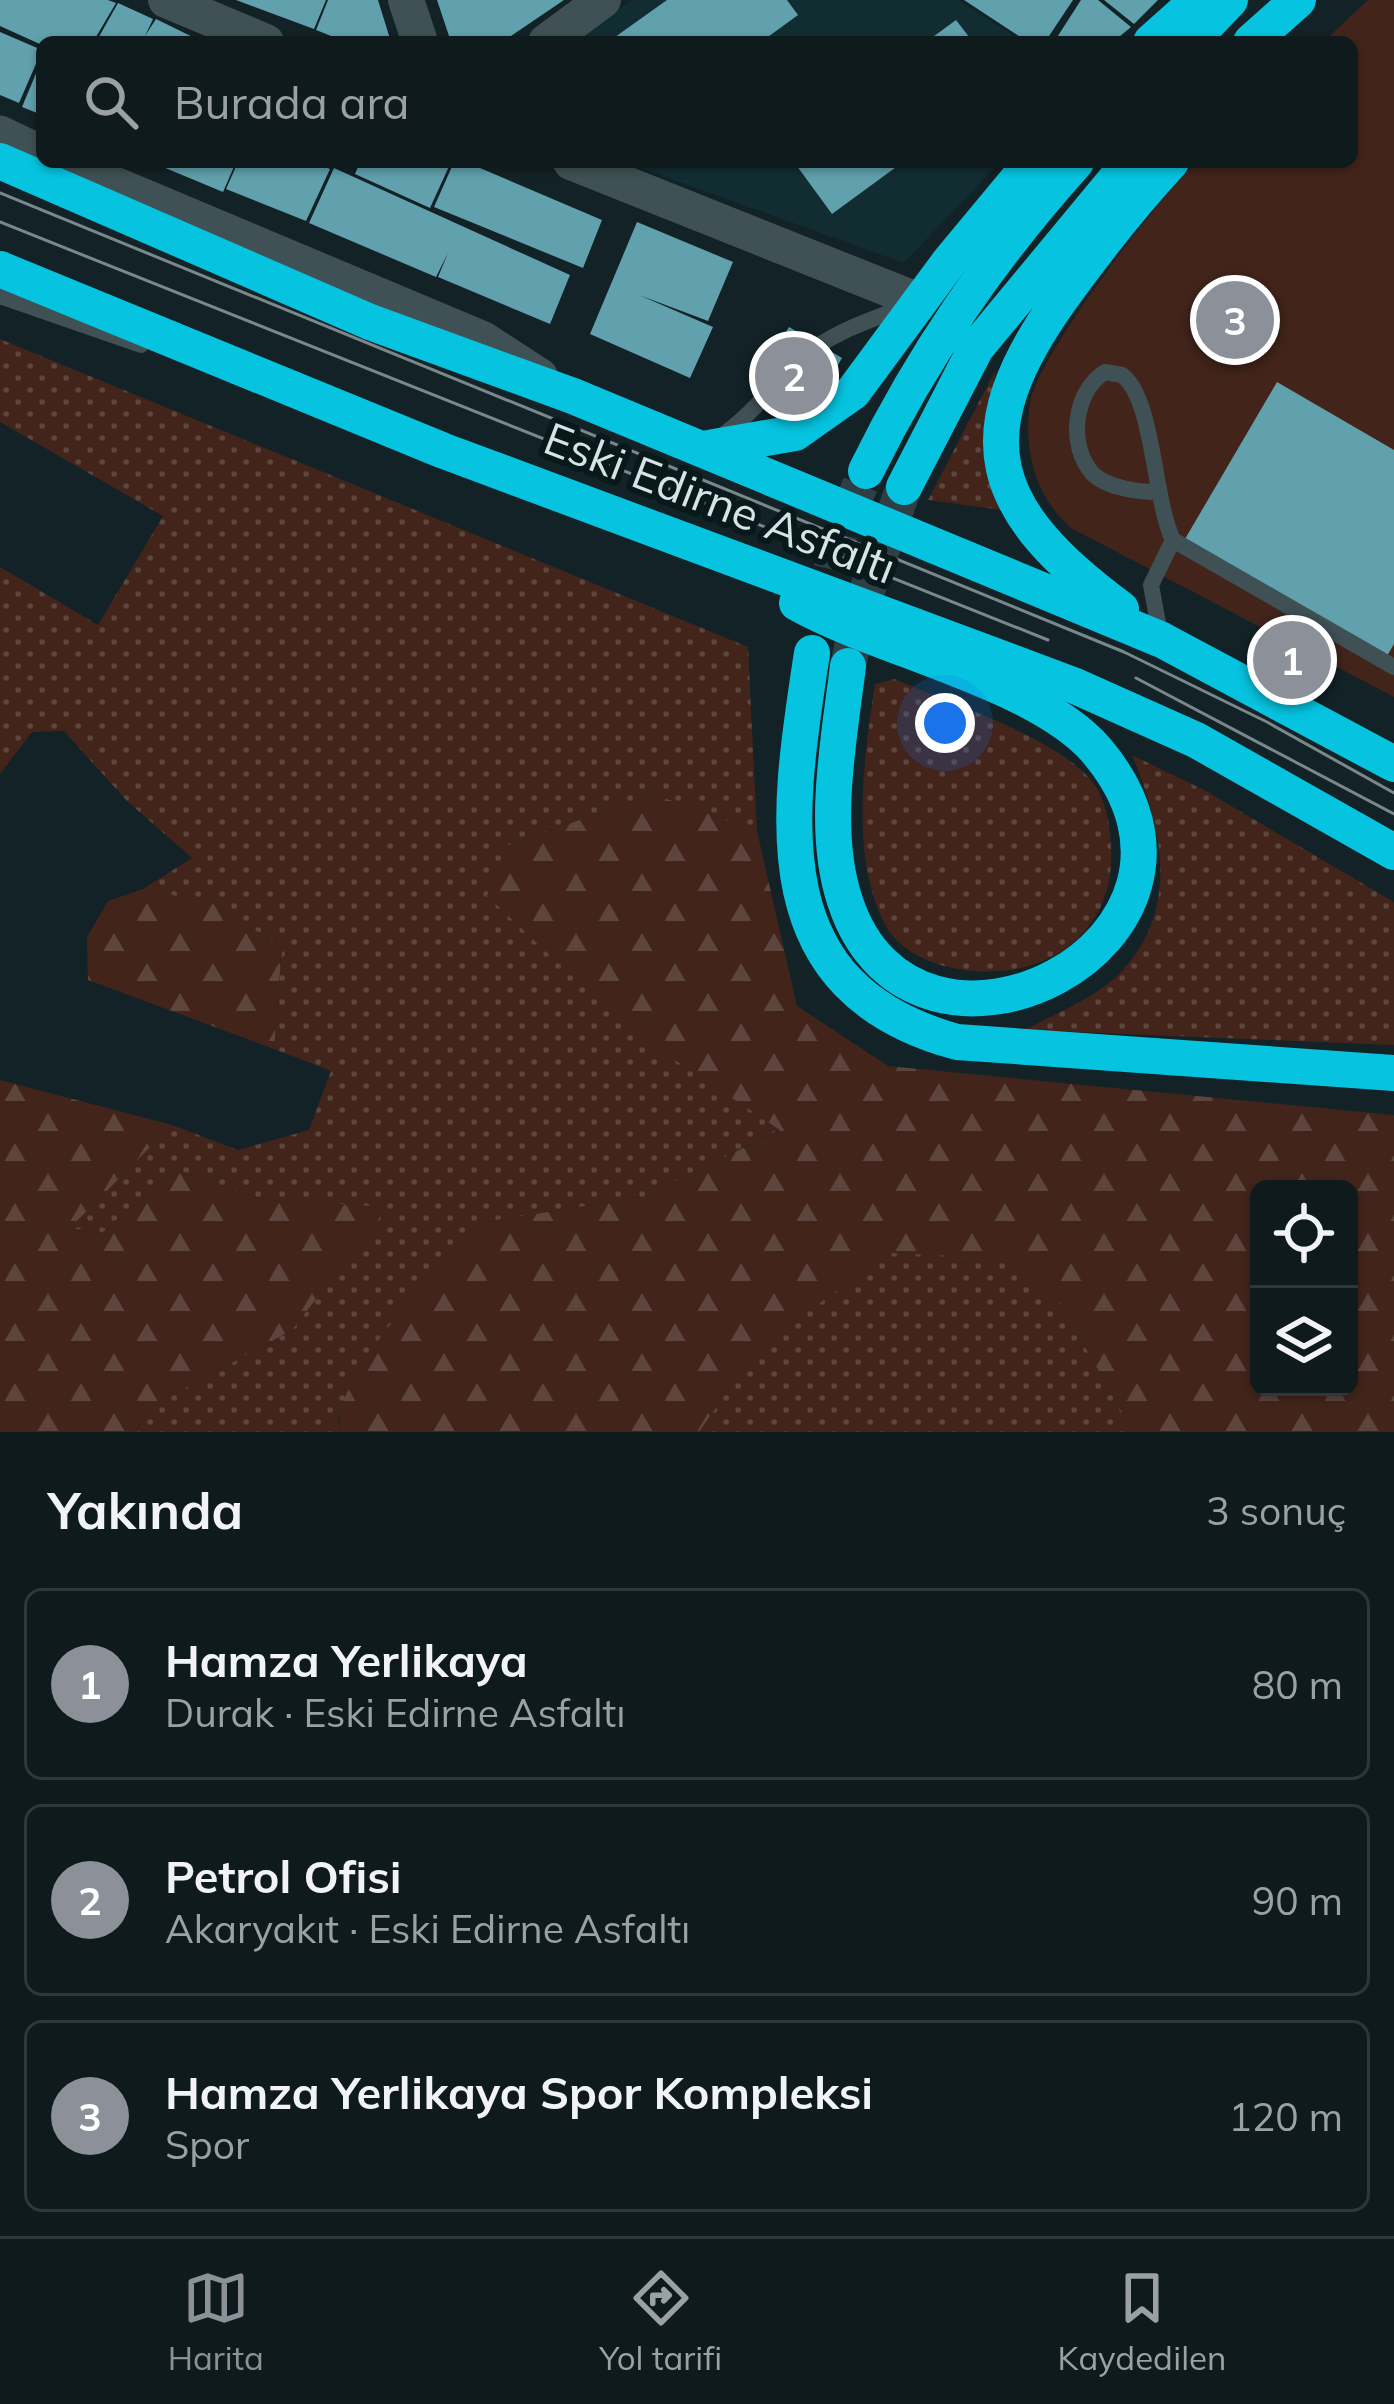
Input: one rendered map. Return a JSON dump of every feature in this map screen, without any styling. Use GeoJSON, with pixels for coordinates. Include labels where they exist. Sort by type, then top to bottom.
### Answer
{"type":"FeatureCollection","features":[{"type":"Feature","properties":{"kind":"highway"},"geometry":{"type":"LineString","coordinates":[[1158,36],[1198,0]]}},
{"type":"Feature","properties":{"kind":"highway"},"geometry":{"type":"LineString","coordinates":[[1196,36],[1230,0]]}},
{"type":"Feature","properties":{"kind":"highway"},"geometry":{"type":"LineString","coordinates":[[1258,36],[1298,0]]}},
{"type":"Feature","properties":{"kind":"highway"},"geometry":{"type":"LineString","coordinates":[[1291,36],[1322,0]]}},
{"type":"Feature","properties":{"kind":"highway"},"geometry":{"type":"LineString","coordinates":[[0,161],[370,322],[573,396]]}},
{"type":"Feature","properties":{"kind":"highway"},"geometry":{"type":"LineString","coordinates":[[703,449],[795,434],[853,392],[919,301],[1027,168]]}},
{"type":"Feature","properties":{"kind":"highway"},"geometry":{"type":"LineString","coordinates":[[866,471],[910,380],[953,312],[987,264],[1071,168]]}},
{"type":"Feature","properties":{"kind":"highway"},"geometry":{"type":"LineString","coordinates":[[904,487],[976,348],[1125,168]]}},
{"type":"Feature","properties":{"kind":"highway"},"geometry":{"type":"LineString","coordinates":[[1162,640],[1092,588],[1021,512],[1006,476],[1000,419],[1010,378],[1055,306],[1166,168]]}},
{"type":"Feature","properties":{"kind":"highway","name":"Eski Edirne Asfaltı"},"geometry":{"type":"LineString","coordinates":[[0,269],[699,549],[1073,685],[1196,740],[1394,852]]}},
{"type":"Feature","properties":{"kind":"highway","name":"Eski Edirne Asfaltı"},"geometry":{"type":"LineString","coordinates":[[573,396],[1162,640],[1394,764]]}},
{"type":"Feature","properties":{"kind":"highway"},"geometry":{"type":"LineString","coordinates":[[699,549],[846,631],[998,689],[1060,720],[1094,748],[1123,787],[1136,827],[1138,862],[1126,903],[1078,967],[1021,994],[958,996],[932,992],[898,975],[872,952],[848,909],[836,851],[837,760],[848,666]]}},
{"type":"Feature","properties":{"kind":"highway"},"geometry":{"type":"LineString","coordinates":[[812,653],[794,807],[795,860],[818,940],[862,999],[906,1028],[957,1042],[1394,1072]]}},
{"type":"Feature","properties":{"kind":"street"},"geometry":{"type":"LineString","coordinates":[[166,0],[252,36]]}},
{"type":"Feature","properties":{"kind":"street"},"geometry":{"type":"LineString","coordinates":[[406,0],[418,36]]}},
{"type":"Feature","properties":{"kind":"street"},"geometry":{"type":"LineString","coordinates":[[554,36],[603,0]]}},
{"type":"Feature","properties":{"kind":"street"},"geometry":{"type":"LineString","coordinates":[[0,132],[36,149]]}},
{"type":"Feature","properties":{"kind":"street","name":"Eski Edirne Asfaltı"},"geometry":{"type":"LineString","coordinates":[[78,168],[484,338],[573,396]]}},
{"type":"Feature","properties":{"kind":"street"},"geometry":{"type":"LineString","coordinates":[[586,168],[919,301]]}},
{"type":"Feature","properties":{"kind":"lane"},"geometry":{"type":"LineString","coordinates":[[0,296],[140,345],[203,351]]}},
{"type":"Feature","properties":{"kind":"lane"},"geometry":{"type":"LineString","coordinates":[[703,449],[749,417],[805,355],[832,337],[919,301]]}},
{"type":"Feature","properties":{"kind":"lane"},"geometry":{"type":"LineString","coordinates":[[1157,492],[1105,481],[1084,457],[1077,419],[1088,389],[1106,372],[1133,383],[1140,397],[1157,492],[1173,540],[1394,668]]}},
{"type":"Feature","properties":{"kind":"lane"},"geometry":{"type":"LineString","coordinates":[[1162,640],[1150,596],[1155,572],[1173,540]]}},
{"type":"Feature","properties":{"kind":"shaded area"},"geometry":{"type":"Polygon","coordinates":[[[632,0],[958,0],[1015,36],[581,36],[632,0]]]}},
{"type":"Feature","properties":{"kind":"shaded area"},"geometry":{"type":"Polygon","coordinates":[[[641,168],[994,168],[904,263],[641,168]]]}},
{"type":"Feature","properties":{"kind":"green space"},"geometry":{"type":"Polygon","coordinates":[[[1368,0],[1394,0],[1394,697],[1071,528],[1040,487],[1028,438],[1030,403],[1053,351],[1129,242],[1192,168],[1358,168],[1358,36],[1329,36],[1368,0]]]}},
{"type":"Feature","properties":{"kind":"green space"},"geometry":{"type":"Polygon","coordinates":[[[0,339],[748,647],[757,831],[653,794],[506,846],[631,1031],[781,1129],[643,1197],[484,1222],[380,1342],[338,1419],[340,1432],[137,1432],[147,1409],[292,1330],[386,1207],[265,1200],[178,1170],[102,1233],[68,1228],[172,1125],[238,1150],[309,1130],[331,1071],[274,1049],[282,947],[213,904],[143,889],[192,858],[127,801],[64,731],[32,732],[0,774],[0,567],[98,625],[163,516],[0,422],[0,339]]]}},
{"type":"Feature","properties":{"kind":"green space"},"geometry":{"type":"Polygon","coordinates":[[[996,369],[987,425],[1002,510],[928,500],[996,369]]]}},
{"type":"Feature","properties":{"kind":"green space"},"geometry":{"type":"Polygon","coordinates":[[[895,679],[1025,734],[1072,762],[1094,785],[1109,828],[1109,880],[1100,909],[1062,951],[1036,964],[976,971],[919,956],[886,926],[867,870],[862,807],[875,684],[895,679]]]}},
{"type":"Feature","properties":{"kind":"green space"},"geometry":{"type":"Polygon","coordinates":[[[1132,755],[1204,790],[1394,902],[1394,1045],[1025,1030],[1111,981],[1140,948],[1152,922],[1159,895],[1158,839],[1132,755]]]}},
{"type":"Feature","properties":{"kind":"green space"},"geometry":{"type":"Polygon","coordinates":[[[653,794],[757,831],[797,1006],[888,1066],[1394,1115],[1394,1432],[1133,1432],[1060,1302],[1002,1258],[887,1253],[755,1351],[699,1432],[340,1432],[342,1408],[371,1351],[484,1222],[643,1197],[780,1130],[631,1031],[487,896],[506,846],[653,794]]]}},
{"type":"Feature","properties":{"kind":"green space"},"geometry":{"type":"Polygon","coordinates":[[[143,889],[213,904],[282,947],[274,1049],[88,980],[87,937],[108,901],[143,889]]]}},
{"type":"Feature","properties":{"kind":"green space"},"geometry":{"type":"Polygon","coordinates":[[[0,1080],[172,1125],[70,1228],[102,1233],[178,1170],[265,1200],[388,1207],[292,1330],[147,1409],[137,1432],[0,1432],[0,1080]]]}},
{"type":"Feature","properties":{"kind":"green space"},"geometry":{"type":"Polygon","coordinates":[[[887,1252],[1002,1258],[1060,1302],[1133,1432],[699,1432],[755,1351],[887,1252]]]}},
{"type":"Feature","properties":{"kind":"building"},"geometry":{"type":"Polygon","coordinates":[[[0,0],[116,3],[97,36],[36,36],[36,42],[0,26],[0,0]]]}},
{"type":"Feature","properties":{"kind":"building"},"geometry":{"type":"Polygon","coordinates":[[[236,0],[326,0],[314,29],[236,0]]]}},
{"type":"Feature","properties":{"kind":"building"},"geometry":{"type":"Polygon","coordinates":[[[328,0],[378,0],[389,36],[331,36],[316,30],[328,0]]]}},
{"type":"Feature","properties":{"kind":"building"},"geometry":{"type":"Polygon","coordinates":[[[437,0],[564,0],[511,36],[449,36],[437,0]]]}},
{"type":"Feature","properties":{"kind":"building"},"geometry":{"type":"Polygon","coordinates":[[[667,0],[787,0],[798,15],[769,36],[616,36],[667,0]]]}},
{"type":"Feature","properties":{"kind":"building"},"geometry":{"type":"Polygon","coordinates":[[[964,0],[1073,0],[1049,36],[1019,36],[964,0]]]}},
{"type":"Feature","properties":{"kind":"building"},"geometry":{"type":"Polygon","coordinates":[[[1081,0],[1098,0],[1131,27],[1120,36],[1058,36],[1081,0]]]}},
{"type":"Feature","properties":{"kind":"building"},"geometry":{"type":"Polygon","coordinates":[[[1104,0],[1158,0],[1134,24],[1104,0]]]}},
{"type":"Feature","properties":{"kind":"building"},"geometry":{"type":"Polygon","coordinates":[[[118,3],[153,19],[145,36],[99,36],[118,3]]]}},
{"type":"Feature","properties":{"kind":"building"},"geometry":{"type":"Polygon","coordinates":[[[156,19],[191,36],[145,36],[156,19]]]}},
{"type":"Feature","properties":{"kind":"building"},"geometry":{"type":"Polygon","coordinates":[[[956,20],[968,36],[934,36],[956,20]]]}},
{"type":"Feature","properties":{"kind":"building"},"geometry":{"type":"Polygon","coordinates":[[[0,32],[36,47],[36,64],[19,103],[0,95],[0,32]]]}},
{"type":"Feature","properties":{"kind":"building"},"geometry":{"type":"Polygon","coordinates":[[[36,73],[36,113],[22,107],[36,73]]]}},
{"type":"Feature","properties":{"kind":"building"},"geometry":{"type":"Polygon","coordinates":[[[165,168],[233,168],[223,192],[165,168]]]}},
{"type":"Feature","properties":{"kind":"building"},"geometry":{"type":"Polygon","coordinates":[[[235,168],[330,169],[306,221],[226,189],[235,168]]]}},
{"type":"Feature","properties":{"kind":"building"},"geometry":{"type":"Polygon","coordinates":[[[334,168],[570,275],[550,324],[438,277],[448,253],[436,277],[309,223],[334,168]]]}},
{"type":"Feature","properties":{"kind":"building"},"geometry":{"type":"Polygon","coordinates":[[[358,168],[448,168],[430,208],[355,174],[358,168]]]}},
{"type":"Feature","properties":{"kind":"building"},"geometry":{"type":"Polygon","coordinates":[[[451,168],[480,168],[602,220],[583,268],[434,207],[451,168]]]}},
{"type":"Feature","properties":{"kind":"building"},"geometry":{"type":"Polygon","coordinates":[[[798,168],[895,168],[832,214],[798,168]]]}},
{"type":"Feature","properties":{"kind":"building"},"geometry":{"type":"Polygon","coordinates":[[[637,222],[733,262],[708,321],[639,295],[713,327],[690,378],[590,334],[637,222]]]}},
{"type":"Feature","properties":{"kind":"building"},"geometry":{"type":"Polygon","coordinates":[[[789,327],[842,358],[806,420],[752,389],[789,327]]]}},
{"type":"Feature","properties":{"kind":"building"},"geometry":{"type":"Polygon","coordinates":[[[1277,382],[1394,450],[1394,644],[1387,656],[1185,539],[1277,382]]]}},
{"type":"Feature","properties":{"kind":"tunnel"},"geometry":{"type":"LineString","coordinates":[[819,622],[840,533],[866,471]]}},
{"type":"Feature","properties":{"kind":"tunnel"},"geometry":{"type":"LineString","coordinates":[[848,666],[860,610],[904,487]]}},
{"type":"Feature","properties":{"kind":"tram line"},"geometry":{"type":"LineString","coordinates":[[0,193],[1124,652],[1267,722],[1394,793]]}},
{"type":"Feature","properties":{"kind":"tram line"},"geometry":{"type":"LineString","coordinates":[[0,222],[1048,640]]}},
{"type":"Feature","properties":{"kind":"tram line"},"geometry":{"type":"LineString","coordinates":[[1136,678],[1394,814]]}},
{"type":"Feature","properties":{"kind":"place","name":"Hamza Yerlikaya Spor Kompleksi"},"geometry":{"type":"Point","coordinates":[1235,320]}},
{"type":"Feature","properties":{"kind":"place","name":"Petrol Ofisi"},"geometry":{"type":"Point","coordinates":[794,376]}},
{"type":"Feature","properties":{"kind":"place","name":"Hamza Yerlikaya"},"geometry":{"type":"Point","coordinates":[1292,660]}}]}
